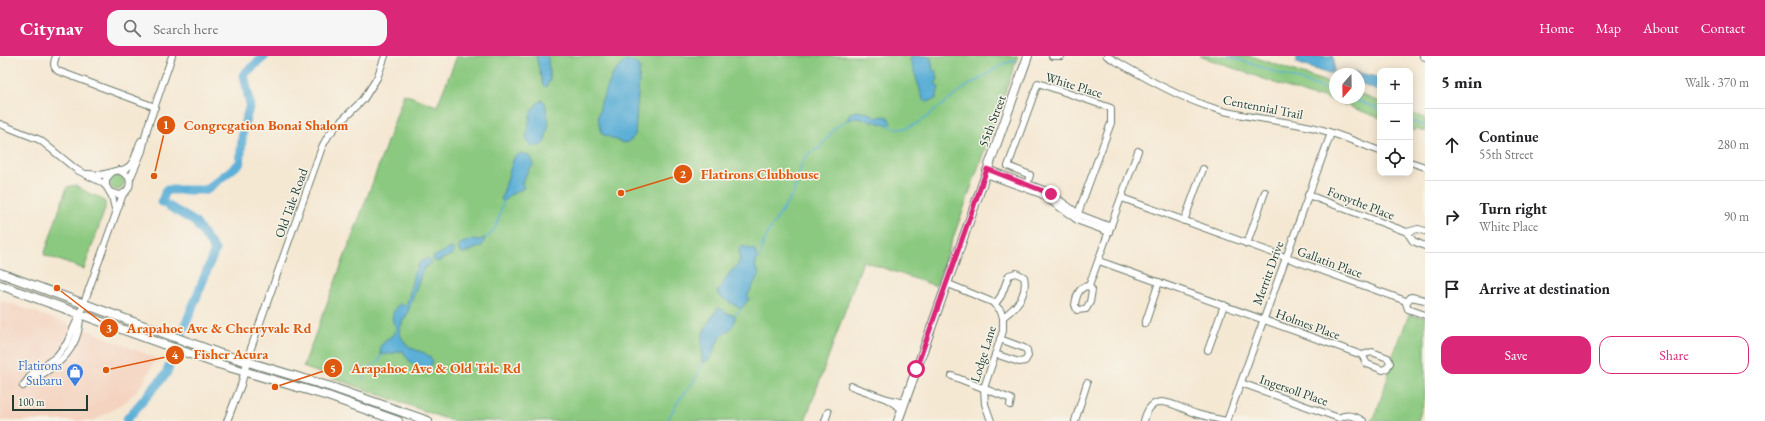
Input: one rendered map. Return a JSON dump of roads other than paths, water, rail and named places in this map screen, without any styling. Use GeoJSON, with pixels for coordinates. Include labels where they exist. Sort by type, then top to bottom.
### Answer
{"type":"FeatureCollection","features":[{"type":"Feature","properties":{"kind":"main road","name":"55th Street"},"geometry":{"type":"LineString","coordinates":[[898,421],[1028,56]]}},
{"type":"Feature","properties":{"kind":"main road"},"geometry":{"type":"LineString","coordinates":[[0,273],[194,344],[247,362],[331,387],[428,421]]}},
{"type":"Feature","properties":{"kind":"main road"},"geometry":{"type":"LineString","coordinates":[[0,285],[191,354],[244,372],[328,396],[398,421]]}},
{"type":"Feature","properties":{"kind":"street"},"geometry":{"type":"LineString","coordinates":[[56,56],[54,68],[58,71],[155,107]]}},
{"type":"Feature","properties":{"kind":"street"},"geometry":{"type":"LineString","coordinates":[[82,173],[101,175],[126,168],[133,161],[147,129],[172,56]]}},
{"type":"Feature","properties":{"kind":"street","name":"Old Tale Road"},"geometry":{"type":"LineString","coordinates":[[227,421],[322,147],[328,136],[339,122],[363,100],[375,81],[385,56]]}},
{"type":"Feature","properties":{"kind":"street"},"geometry":{"type":"LineString","coordinates":[[1052,56],[1061,56]]}},
{"type":"Feature","properties":{"kind":"street","name":"Centennial Trail"},"geometry":{"type":"LineString","coordinates":[[1107,56],[1156,85],[1215,109],[1250,118],[1313,128],[1377,150]]}},
{"type":"Feature","properties":{"kind":"street","name":"White Place"},"geometry":{"type":"LineString","coordinates":[[1027,186],[1030,175],[1008,166],[1038,83],[1111,108],[1110,123],[1077,216]]}},
{"type":"Feature","properties":{"kind":"street"},"geometry":{"type":"LineString","coordinates":[[0,124],[40,140],[82,173],[101,182],[110,192],[113,199],[116,216]]}},
{"type":"Feature","properties":{"kind":"street"},"geometry":{"type":"LineString","coordinates":[[80,314],[80,325],[68,354],[58,364],[23,386],[32,374],[56,357],[64,348],[80,314],[123,194],[129,188],[130,179],[142,151],[147,129]]}},
{"type":"Feature","properties":{"kind":"street","name":"Merritt Drive"},"geometry":{"type":"LineString","coordinates":[[1227,421],[1331,134]]}},
{"type":"Feature","properties":{"kind":"street"},"geometry":{"type":"LineString","coordinates":[[1089,286],[1138,151]]}},
{"type":"Feature","properties":{"kind":"street"},"geometry":{"type":"LineString","coordinates":[[1413,163],[1425,167]]}},
{"type":"Feature","properties":{"kind":"street"},"geometry":{"type":"LineString","coordinates":[[1184,221],[1203,169]]}},
{"type":"Feature","properties":{"kind":"street"},"geometry":{"type":"LineString","coordinates":[[118,170],[126,173],[130,179]]}},
{"type":"Feature","properties":{"kind":"street"},"geometry":{"type":"LineString","coordinates":[[986,171],[1027,186],[1077,216],[1110,229]]}},
{"type":"Feature","properties":{"kind":"street"},"geometry":{"type":"LineString","coordinates":[[106,186],[106,179],[109,173]]}},
{"type":"Feature","properties":{"kind":"street"},"geometry":{"type":"LineString","coordinates":[[110,192],[116,195],[123,194]]}},
{"type":"Feature","properties":{"kind":"street"},"geometry":{"type":"LineString","coordinates":[[1247,244],[1265,192]]}},
{"type":"Feature","properties":{"kind":"street","name":"Forsythe Place"},"geometry":{"type":"LineString","coordinates":[[1308,195],[1407,232],[1418,229],[1425,231]]}},
{"type":"Feature","properties":{"kind":"street","name":"Gallatin Place"},"geometry":{"type":"LineString","coordinates":[[1122,198],[1406,301]]}},
{"type":"Feature","properties":{"kind":"street","name":"Forsythe Place"},"geometry":{"type":"LineString","coordinates":[[1407,232],[1413,241],[1425,246]]}},
{"type":"Feature","properties":{"kind":"street","name":"Holmes Place"},"geometry":{"type":"LineString","coordinates":[[1099,261],[1362,355]]}},
{"type":"Feature","properties":{"kind":"street","name":"Lodge Lane"},"geometry":{"type":"LineString","coordinates":[[992,421],[985,404],[984,388],[1004,325],[1003,317],[995,304],[1001,296],[1009,275],[1016,273],[1024,276],[1025,285],[1021,298],[1016,307],[1003,317]]}},
{"type":"Feature","properties":{"kind":"street"},"geometry":{"type":"LineString","coordinates":[[1145,324],[1159,282]]}},
{"type":"Feature","properties":{"kind":"street"},"geometry":{"type":"LineString","coordinates":[[946,283],[975,294],[995,304]]}},
{"type":"Feature","properties":{"kind":"street","name":"Gallatin Place"},"geometry":{"type":"LineString","coordinates":[[1406,301],[1409,298],[1414,297],[1425,300]]}},
{"type":"Feature","properties":{"kind":"street","name":"Gallatin Place"},"geometry":{"type":"LineString","coordinates":[[1406,301],[1408,309],[1425,315]]}},
{"type":"Feature","properties":{"kind":"street"},"geometry":{"type":"LineString","coordinates":[[1208,350],[1224,306]]}},
{"type":"Feature","properties":{"kind":"street"},"geometry":{"type":"LineString","coordinates":[[995,354],[1019,362],[1025,361],[1028,356],[1027,350],[1024,348],[1000,339]]}},
{"type":"Feature","properties":{"kind":"street"},"geometry":{"type":"LineString","coordinates":[[952,376],[1011,399],[1010,405]]}},
{"type":"Feature","properties":{"kind":"street"},"geometry":{"type":"LineString","coordinates":[[1075,421],[1087,383]]}},
{"type":"Feature","properties":{"kind":"street","name":"Ingersoll Place"},"geometry":{"type":"LineString","coordinates":[[1241,383],[1340,420],[1345,414],[1363,421]]}},
{"type":"Feature","properties":{"kind":"street"},"geometry":{"type":"LineString","coordinates":[[851,386],[904,406]]}},
{"type":"Feature","properties":{"kind":"street"},"geometry":{"type":"LineString","coordinates":[[1144,421],[1152,406],[1158,402],[1165,401],[1197,414],[1227,421]]}},
{"type":"Feature","properties":{"kind":"street"},"geometry":{"type":"LineString","coordinates":[[825,421],[828,412]]}},
{"type":"Feature","properties":{"kind":"water"},"geometry":{"type":"Polygon","coordinates":[[[536,56],[547,56],[548,59],[550,80],[546,87],[543,85],[536,56]]]}},
{"type":"Feature","properties":{"kind":"water"},"geometry":{"type":"Polygon","coordinates":[[[911,56],[927,56],[931,58],[933,71],[936,71],[938,79],[935,84],[939,87],[936,99],[927,102],[923,99],[910,59],[911,56]]]}},
{"type":"Feature","properties":{"kind":"water"},"geometry":{"type":"Polygon","coordinates":[[[1297,56],[1332,56],[1334,60],[1334,68],[1329,68],[1329,74],[1297,63],[1297,56]]]}},
{"type":"Feature","properties":{"kind":"water"},"geometry":{"type":"Polygon","coordinates":[[[625,61],[632,61],[640,66],[635,135],[629,142],[623,143],[602,134],[598,118],[601,102],[613,74],[625,61]]]}},
{"type":"Feature","properties":{"kind":"water"},"geometry":{"type":"Polygon","coordinates":[[[1365,74],[1377,77],[1377,91],[1365,86],[1365,74]]]}},
{"type":"Feature","properties":{"kind":"water"},"geometry":{"type":"Polygon","coordinates":[[[542,100],[545,102],[549,124],[544,144],[540,146],[532,146],[526,139],[529,123],[534,108],[537,103],[542,100]]]}},
{"type":"Feature","properties":{"kind":"water"},"geometry":{"type":"Polygon","coordinates":[[[857,111],[872,114],[876,118],[884,116],[888,117],[891,123],[889,125],[857,118],[847,120],[850,113],[857,111]]]}},
{"type":"Feature","properties":{"kind":"water"},"geometry":{"type":"Polygon","coordinates":[[[522,153],[531,157],[534,165],[529,169],[522,183],[524,188],[510,195],[504,201],[501,200],[514,157],[522,153]]]}},
{"type":"Feature","properties":{"kind":"water"},"geometry":{"type":"Polygon","coordinates":[[[485,238],[482,246],[464,253],[460,252],[458,249],[460,244],[473,239],[479,240],[485,238]]]}},
{"type":"Feature","properties":{"kind":"water"},"geometry":{"type":"Polygon","coordinates":[[[742,246],[755,250],[757,259],[755,266],[759,274],[748,295],[749,299],[741,309],[719,296],[717,293],[730,272],[737,266],[740,259],[739,250],[742,246]]]}},
{"type":"Feature","properties":{"kind":"water"},"geometry":{"type":"Polygon","coordinates":[[[451,248],[454,250],[453,254],[437,262],[433,260],[433,257],[451,248]]]}},
{"type":"Feature","properties":{"kind":"water"},"geometry":{"type":"Polygon","coordinates":[[[428,258],[431,263],[423,269],[406,317],[404,318],[399,331],[406,344],[411,348],[429,356],[433,361],[430,367],[422,369],[417,368],[405,356],[403,351],[381,355],[380,346],[395,333],[396,327],[392,318],[394,312],[399,303],[402,306],[407,304],[414,273],[420,262],[428,258]]]}},
{"type":"Feature","properties":{"kind":"water"},"geometry":{"type":"Polygon","coordinates":[[[718,308],[724,310],[725,313],[735,315],[734,323],[731,328],[720,338],[712,356],[702,363],[702,336],[718,308]]]}},
{"type":"Feature","properties":{"kind":"waterway"},"geometry":{"type":"LineString","coordinates":[[127,419],[166,374],[215,250],[195,222],[162,202],[166,190],[206,190],[240,163],[243,128],[250,105],[244,74],[265,56]]}},
{"type":"Feature","properties":{"kind":"waterway"},"geometry":{"type":"LineString","coordinates":[[1228,56],[1329,90]]}},
{"type":"Feature","properties":{"kind":"waterway"},"geometry":{"type":"LineString","coordinates":[[889,125],[898,129],[907,128],[920,122],[967,86],[1003,64],[1016,60]]}},
{"type":"Feature","properties":{"kind":"waterway"},"geometry":{"type":"LineString","coordinates":[[1365,104],[1377,108]]}},
{"type":"Feature","properties":{"kind":"waterway"},"geometry":{"type":"LineString","coordinates":[[757,259],[760,257],[763,243],[769,231],[793,194],[803,160],[810,152],[820,148],[834,129],[847,120]]}},
{"type":"Feature","properties":{"kind":"waterway"},"geometry":{"type":"LineString","coordinates":[[1413,122],[1425,126]]}},
{"type":"Feature","properties":{"kind":"waterway"},"geometry":{"type":"LineString","coordinates":[[485,238],[493,231],[498,222],[504,201]]}},
{"type":"Feature","properties":{"kind":"waterway"},"geometry":{"type":"LineString","coordinates":[[735,315],[741,309]]}},
{"type":"Feature","properties":{"kind":"waterway"},"geometry":{"type":"LineString","coordinates":[[363,379],[368,369],[379,361],[381,355]]}},
{"type":"Feature","properties":{"kind":"waterway"},"geometry":{"type":"LineString","coordinates":[[667,421],[679,400],[695,380],[702,363]]}},
{"type":"Feature","properties":{"kind":"waterway"},"geometry":{"type":"LineString","coordinates":[[123,421],[127,419],[127,421]]}},
{"type":"Feature","properties":{"kind":"place","name":"Congregation Bonai Shalom"},"geometry":{"type":"Point","coordinates":[154,176]}},
{"type":"Feature","properties":{"kind":"place","name":"Flatirons Clubhouse"},"geometry":{"type":"Point","coordinates":[621,193]}},
{"type":"Feature","properties":{"kind":"place","name":"Arapahoe Ave & Cherryvale Rd"},"geometry":{"type":"Point","coordinates":[57,288]}},
{"type":"Feature","properties":{"kind":"place","name":"Fisher Acura"},"geometry":{"type":"Point","coordinates":[106,370]}},
{"type":"Feature","properties":{"kind":"place","name":"Flatirons Subaru"},"geometry":{"type":"Point","coordinates":[75,387]}},
{"type":"Feature","properties":{"kind":"place","name":"Arapahoe Ave & Old Tale Rd"},"geometry":{"type":"Point","coordinates":[275,387]}}]}
